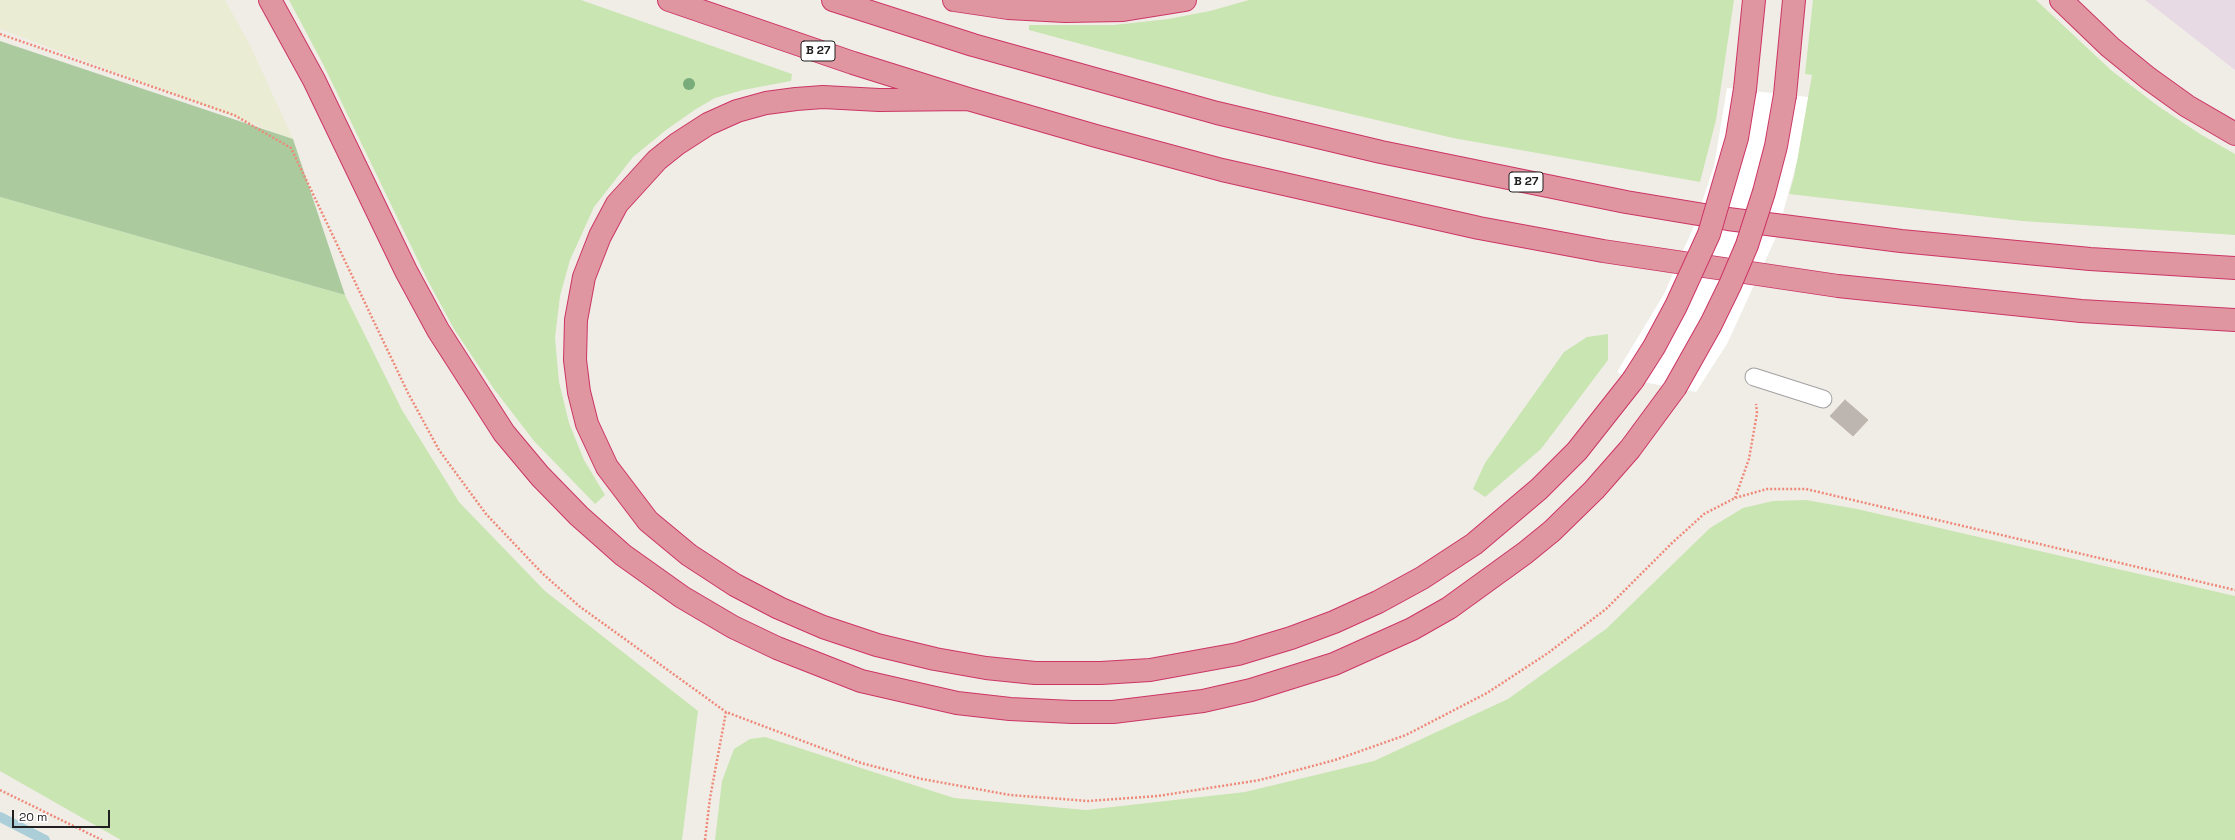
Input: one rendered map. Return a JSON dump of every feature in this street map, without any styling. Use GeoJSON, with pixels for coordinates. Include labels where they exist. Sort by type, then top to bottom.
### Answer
{"type":"FeatureCollection","features":[{"type":"Feature","properties":{"kind":"highway"},"geometry":{"type":"LineString","coordinates":[[270,0],[314,80],[406,271],[438,330],[504,433],[540,476],[579,516],[623,555],[682,597],[733,627],[777,648],[861,681],[914,694],[987,706],[1072,712],[1113,712],[1203,701],[1258,688],[1334,664],[1412,629],[1449,608],[1525,553],[1552,531],[1594,490],[1630,449],[1675,388],[1721,305],[1747,245],[1776,146],[1785,95],[1794,0]]}},
{"type":"Feature","properties":{"kind":"highway","name":"B 27"},"geometry":{"type":"LineString","coordinates":[[669,0],[756,31],[968,99],[1222,170],[1472,226],[1603,252],[1722,271],[1964,301],[2081,311],[2235,320]]}},
{"type":"Feature","properties":{"kind":"highway","name":"B 27"},"geometry":{"type":"LineString","coordinates":[[838,0],[973,45],[1217,113],[1382,152],[1626,202],[1728,219],[1901,241],[2090,259],[2235,268]]}},
{"type":"Feature","properties":{"kind":"highway"},"geometry":{"type":"LineString","coordinates":[[954,0],[1008,8],[1065,11],[1123,10],[1185,0]]}},
{"type":"Feature","properties":{"kind":"highway"},"geometry":{"type":"LineString","coordinates":[[968,99],[879,100],[823,97],[766,103],[744,109],[708,124],[677,144],[657,160],[617,204],[600,236],[584,277],[576,320],[575,360],[579,392],[587,424],[607,467],[648,521],[689,555],[734,585],[779,608],[823,627],[877,645],[935,660],[986,668],[1035,673],[1101,673],[1150,670],[1238,654],[1291,638],[1334,622],[1378,602],[1422,578],[1474,544],[1539,489],[1577,451],[1633,380],[1654,347],[1676,306],[1709,234],[1737,138],[1745,90],[1754,0]]}},
{"type":"Feature","properties":{"kind":"highway"},"geometry":{"type":"LineString","coordinates":[[2061,0],[2110,47],[2148,78],[2187,106],[2235,134]]}},
{"type":"Feature","properties":{"kind":"lane"},"geometry":{"type":"LineString","coordinates":[[1754,378],[1823,399]]}},
{"type":"Feature","properties":{"kind":"path"},"geometry":{"type":"LineString","coordinates":[[0,34],[234,115],[291,148],[408,393],[439,450],[486,514],[542,573],[579,606],[726,712],[861,763],[922,779],[1010,795],[1088,801],[1158,796],[1260,780],[1335,760],[1406,735],[1487,693],[1548,653],[1606,609],[1672,543],[1704,514],[1735,498],[1767,489],[1806,489],[2235,590]]}},
{"type":"Feature","properties":{"kind":"path"},"geometry":{"type":"LineString","coordinates":[[1735,498],[1749,459],[1754,435],[1757,414],[1754,378]]}},
{"type":"Feature","properties":{"kind":"path"},"geometry":{"type":"LineString","coordinates":[[704,840],[710,798],[726,712]]}},
{"type":"Feature","properties":{"kind":"path"},"geometry":{"type":"LineString","coordinates":[[0,790],[102,840]]}},
{"type":"Feature","properties":{"kind":"shaded area"},"geometry":{"type":"Polygon","coordinates":[[[2145,0],[2235,0],[2235,70],[2158,10],[2145,0]]]}},
{"type":"Feature","properties":{"kind":"green space"},"geometry":{"type":"Polygon","coordinates":[[[0,0],[225,0],[251,47],[293,139],[0,29],[0,0]]]}},
{"type":"Feature","properties":{"kind":"green space"},"geometry":{"type":"Polygon","coordinates":[[[289,0],[581,0],[792,74],[791,81],[743,90],[715,98],[696,109],[666,130],[633,157],[594,207],[570,260],[560,296],[555,338],[559,382],[569,423],[584,460],[605,495],[595,504],[534,441],[494,389],[454,329],[427,279],[323,64],[289,0]]]}},
{"type":"Feature","properties":{"kind":"green space"},"geometry":{"type":"Polygon","coordinates":[[[1249,0],[1734,0],[1716,120],[1700,182],[1453,138],[1270,95],[1029,30],[1029,25],[1114,25],[1168,19],[1210,11],[1249,0]]]}},
{"type":"Feature","properties":{"kind":"green space"},"geometry":{"type":"Polygon","coordinates":[[[1813,0],[2036,0],[2112,71],[2158,106],[2200,134],[2235,154],[2235,235],[2022,221],[1789,194],[1794,177],[1812,75],[1805,74],[1813,0]]]}},
{"type":"Feature","properties":{"kind":"green space"},"geometry":{"type":"Polygon","coordinates":[[[0,41],[293,139],[345,295],[0,197],[0,41]]]}},
{"type":"Feature","properties":{"kind":"green space"},"geometry":{"type":"Polygon","coordinates":[[[0,197],[345,295],[402,410],[459,502],[545,591],[698,711],[682,840],[121,840],[0,771],[0,197]]]}},
{"type":"Feature","properties":{"kind":"green space"},"geometry":{"type":"Polygon","coordinates":[[[1608,334],[1608,360],[1541,449],[1485,497],[1473,489],[1485,463],[1564,352],[1587,337],[1608,334]]]}},
{"type":"Feature","properties":{"kind":"green space"},"geometry":{"type":"Polygon","coordinates":[[[1806,500],[1857,509],[2235,596],[2235,840],[715,840],[722,781],[734,749],[750,739],[765,737],[954,798],[1086,810],[1245,792],[1374,761],[1508,699],[1606,629],[1710,528],[1743,508],[1773,501],[1806,500]]]}},
{"type":"Feature","properties":{"kind":"pier"},"geometry":{"type":"Polygon","coordinates":[[[1727,88],[1808,97],[1797,161],[1777,235],[1727,344],[1696,392],[1633,380],[1617,372],[1664,294],[1694,226],[1714,166],[1727,88]]]}},
{"type":"Feature","properties":{"kind":"building"},"geometry":{"type":"Polygon","coordinates":[[[1845,400],[1868,420],[1853,436],[1830,416],[1845,400]]]}},
{"type":"Feature","properties":{"kind":"waterway"},"geometry":{"type":"LineString","coordinates":[[0,817],[45,840]]}}]}
